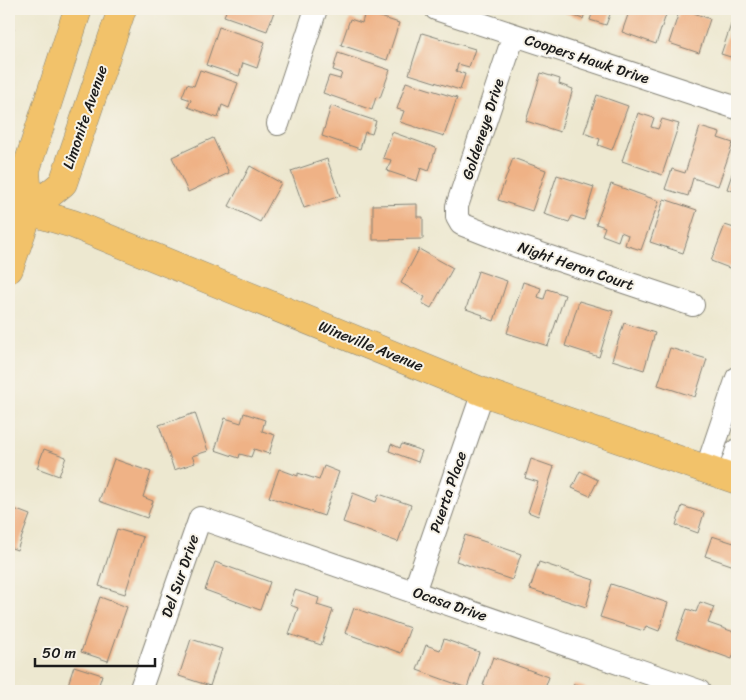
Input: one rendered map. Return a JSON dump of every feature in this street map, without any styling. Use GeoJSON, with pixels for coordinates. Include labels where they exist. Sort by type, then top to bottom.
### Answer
{"type":"FeatureCollection","features":[{"type":"Feature","properties":{"kind":"main road"},"geometry":{"type":"LineString","coordinates":[[9,269],[26,170],[78,9]]}},
{"type":"Feature","properties":{"kind":"main road","name":"Limonite Avenue"},"geometry":{"type":"LineString","coordinates":[[19,208],[63,183],[122,9]]}},
{"type":"Feature","properties":{"kind":"main road","name":"Wineville Avenue"},"geometry":{"type":"LineString","coordinates":[[19,208],[73,224],[482,392],[724,475]]}},
{"type":"Feature","properties":{"kind":"street"},"geometry":{"type":"LineString","coordinates":[[278,124],[316,9]]}},
{"type":"Feature","properties":{"kind":"street","name":"Coopers Hawk Drive"},"geometry":{"type":"LineString","coordinates":[[436,9],[737,108]]}},
{"type":"Feature","properties":{"kind":"street","name":"Goldeneye Drive"},"geometry":{"type":"LineString","coordinates":[[461,224],[457,217],[457,206],[514,35]]}},
{"type":"Feature","properties":{"kind":"street","name":"Night Heron Court"},"geometry":{"type":"LineString","coordinates":[[461,224],[517,246],[692,305]]}},
{"type":"Feature","properties":{"kind":"street"},"geometry":{"type":"LineString","coordinates":[[724,475],[737,378]]}},
{"type":"Feature","properties":{"kind":"street","name":"Puerta Place"},"geometry":{"type":"LineString","coordinates":[[414,592],[482,392]]}},
{"type":"Feature","properties":{"kind":"street"},"geometry":{"type":"LineString","coordinates":[[724,475],[737,450]]}},
{"type":"Feature","properties":{"kind":"street","name":"Ocasa Drive"},"geometry":{"type":"LineString","coordinates":[[200,518],[699,691]]}},
{"type":"Feature","properties":{"kind":"street","name":"Del Sur Drive"},"geometry":{"type":"LineString","coordinates":[[140,691],[200,518]]}},
{"type":"Feature","properties":{"kind":"building"},"geometry":{"type":"Polygon","coordinates":[[[227,9],[275,9],[267,31],[224,16],[227,9]]]}},
{"type":"Feature","properties":{"kind":"building"},"geometry":{"type":"Polygon","coordinates":[[[567,9],[586,9],[583,19],[565,13],[567,9]]]}},
{"type":"Feature","properties":{"kind":"building"},"geometry":{"type":"Polygon","coordinates":[[[587,9],[612,9],[606,25],[590,20],[593,11],[587,9]]]}},
{"type":"Feature","properties":{"kind":"building"},"geometry":{"type":"Polygon","coordinates":[[[630,9],[668,9],[656,44],[622,32],[630,9]]]}},
{"type":"Feature","properties":{"kind":"building"},"geometry":{"type":"Polygon","coordinates":[[[680,9],[696,9],[694,13],[710,19],[699,53],[669,43],[680,9]]]}},
{"type":"Feature","properties":{"kind":"building"},"geometry":{"type":"Polygon","coordinates":[[[365,12],[399,23],[387,60],[341,45],[350,19],[362,23],[365,12]]]}},
{"type":"Feature","properties":{"kind":"building"},"geometry":{"type":"Polygon","coordinates":[[[734,16],[737,17],[737,59],[721,54],[734,16]]]}},
{"type":"Feature","properties":{"kind":"building"},"geometry":{"type":"Polygon","coordinates":[[[219,27],[265,42],[257,68],[243,63],[239,76],[206,65],[219,27]]]}},
{"type":"Feature","properties":{"kind":"building"},"geometry":{"type":"Polygon","coordinates":[[[9,28],[14,29],[9,44],[9,28]]]}},
{"type":"Feature","properties":{"kind":"building"},"geometry":{"type":"Polygon","coordinates":[[[422,33],[475,49],[469,67],[458,64],[456,71],[465,74],[460,90],[409,74],[422,33]]]}},
{"type":"Feature","properties":{"kind":"building"},"geometry":{"type":"Polygon","coordinates":[[[338,53],[390,70],[380,98],[376,97],[372,110],[323,93],[329,76],[340,79],[342,73],[333,70],[338,53]]]}},
{"type":"Feature","properties":{"kind":"building"},"geometry":{"type":"Polygon","coordinates":[[[200,70],[238,83],[229,108],[222,105],[218,118],[188,107],[191,100],[182,97],[187,84],[194,86],[200,70]]]}},
{"type":"Feature","properties":{"kind":"building"},"geometry":{"type":"Polygon","coordinates":[[[541,73],[560,79],[559,84],[573,89],[560,132],[526,121],[541,73]]]}},
{"type":"Feature","properties":{"kind":"building"},"geometry":{"type":"Polygon","coordinates":[[[406,82],[457,98],[444,136],[400,122],[404,111],[397,109],[406,82]]]}},
{"type":"Feature","properties":{"kind":"building"},"geometry":{"type":"Polygon","coordinates":[[[597,95],[628,106],[612,150],[598,145],[600,139],[584,133],[597,95]]]}},
{"type":"Feature","properties":{"kind":"building"},"geometry":{"type":"Polygon","coordinates":[[[331,106],[376,121],[372,134],[365,132],[360,149],[322,136],[331,106]]]}},
{"type":"Feature","properties":{"kind":"building"},"geometry":{"type":"Polygon","coordinates":[[[638,113],[654,118],[651,127],[658,129],[662,119],[679,124],[662,175],[622,161],[638,113]]]}},
{"type":"Feature","properties":{"kind":"building"},"geometry":{"type":"Polygon","coordinates":[[[700,127],[720,133],[718,138],[733,143],[718,186],[693,178],[688,196],[665,189],[672,169],[685,173],[700,127]]]}},
{"type":"Feature","properties":{"kind":"building"},"geometry":{"type":"Polygon","coordinates":[[[392,132],[436,148],[429,171],[421,168],[417,181],[387,171],[391,160],[383,158],[392,132]]]}},
{"type":"Feature","properties":{"kind":"building"},"geometry":{"type":"Polygon","coordinates":[[[213,138],[229,173],[188,192],[172,157],[213,138]]]}},
{"type":"Feature","properties":{"kind":"building"},"geometry":{"type":"Polygon","coordinates":[[[513,158],[546,170],[532,211],[498,200],[513,158]]]}},
{"type":"Feature","properties":{"kind":"building"},"geometry":{"type":"Polygon","coordinates":[[[327,159],[340,196],[304,208],[291,171],[327,159]]]}},
{"type":"Feature","properties":{"kind":"building"},"geometry":{"type":"Polygon","coordinates":[[[737,159],[737,192],[727,189],[737,159]]]}},
{"type":"Feature","properties":{"kind":"building"},"geometry":{"type":"Polygon","coordinates":[[[250,166],[281,183],[260,222],[229,206],[250,166]]]}},
{"type":"Feature","properties":{"kind":"building"},"geometry":{"type":"Polygon","coordinates":[[[557,175],[594,187],[584,220],[572,216],[569,222],[544,214],[557,175]]]}},
{"type":"Feature","properties":{"kind":"building"},"geometry":{"type":"Polygon","coordinates":[[[611,184],[659,201],[641,250],[625,245],[628,235],[621,232],[618,241],[602,235],[605,227],[596,224],[611,184]]]}},
{"type":"Feature","properties":{"kind":"building"},"geometry":{"type":"Polygon","coordinates":[[[664,199],[697,210],[683,253],[650,242],[664,199]]]}},
{"type":"Feature","properties":{"kind":"building"},"geometry":{"type":"Polygon","coordinates":[[[417,204],[417,217],[423,217],[423,239],[373,240],[373,205],[417,204]]]}},
{"type":"Feature","properties":{"kind":"building"},"geometry":{"type":"Polygon","coordinates":[[[725,225],[737,229],[737,271],[711,261],[725,225]]]}},
{"type":"Feature","properties":{"kind":"building"},"geometry":{"type":"Polygon","coordinates":[[[419,249],[453,268],[431,308],[422,303],[425,297],[401,283],[419,249]]]}},
{"type":"Feature","properties":{"kind":"building"},"geometry":{"type":"Polygon","coordinates":[[[478,271],[507,281],[494,321],[466,309],[478,271]]]}},
{"type":"Feature","properties":{"kind":"building"},"geometry":{"type":"Polygon","coordinates":[[[523,282],[541,288],[538,297],[544,299],[547,289],[565,295],[548,346],[507,333],[523,282]]]}},
{"type":"Feature","properties":{"kind":"building"},"geometry":{"type":"Polygon","coordinates":[[[579,301],[613,311],[599,357],[565,346],[579,301]]]}},
{"type":"Feature","properties":{"kind":"building"},"geometry":{"type":"Polygon","coordinates":[[[624,323],[655,333],[644,370],[612,360],[624,323]]]}},
{"type":"Feature","properties":{"kind":"building"},"geometry":{"type":"Polygon","coordinates":[[[670,348],[707,359],[695,397],[658,385],[670,348]]]}},
{"type":"Feature","properties":{"kind":"building"},"geometry":{"type":"Polygon","coordinates":[[[195,413],[208,451],[192,456],[195,463],[174,470],[159,425],[195,413]]]}},
{"type":"Feature","properties":{"kind":"building"},"geometry":{"type":"Polygon","coordinates":[[[244,413],[265,420],[262,431],[275,435],[269,454],[254,449],[251,457],[240,454],[239,458],[215,450],[225,418],[241,423],[244,413]]]}},
{"type":"Feature","properties":{"kind":"building"},"geometry":{"type":"Polygon","coordinates":[[[391,444],[400,448],[402,444],[422,451],[418,462],[389,451],[391,444]]]}},
{"type":"Feature","properties":{"kind":"building"},"geometry":{"type":"Polygon","coordinates":[[[44,449],[66,457],[59,476],[37,468],[44,449]]]}},
{"type":"Feature","properties":{"kind":"building"},"geometry":{"type":"Polygon","coordinates":[[[114,459],[151,472],[143,497],[153,501],[147,518],[99,501],[114,459]]]}},
{"type":"Feature","properties":{"kind":"building"},"geometry":{"type":"Polygon","coordinates":[[[531,459],[554,467],[538,516],[528,512],[538,482],[525,478],[531,459]]]}},
{"type":"Feature","properties":{"kind":"building"},"geometry":{"type":"Polygon","coordinates":[[[324,466],[339,472],[324,516],[269,497],[279,469],[298,476],[298,473],[319,480],[324,466]]]}},
{"type":"Feature","properties":{"kind":"building"},"geometry":{"type":"Polygon","coordinates":[[[580,471],[598,480],[590,496],[572,488],[580,471]]]}},
{"type":"Feature","properties":{"kind":"building"},"geometry":{"type":"Polygon","coordinates":[[[353,493],[376,502],[379,494],[411,505],[398,542],[343,522],[353,493]]]}},
{"type":"Feature","properties":{"kind":"building"},"geometry":{"type":"Polygon","coordinates":[[[682,506],[704,513],[698,533],[676,525],[682,506]]]}},
{"type":"Feature","properties":{"kind":"building"},"geometry":{"type":"Polygon","coordinates":[[[9,507],[30,515],[17,550],[9,547],[9,507]]]}},
{"type":"Feature","properties":{"kind":"building"},"geometry":{"type":"Polygon","coordinates":[[[117,529],[143,537],[125,594],[99,586],[117,529]]]}},
{"type":"Feature","properties":{"kind":"building"},"geometry":{"type":"Polygon","coordinates":[[[465,535],[521,554],[512,580],[456,561],[465,535]]]}},
{"type":"Feature","properties":{"kind":"building"},"geometry":{"type":"Polygon","coordinates":[[[712,536],[737,544],[737,567],[705,556],[712,536]]]}},
{"type":"Feature","properties":{"kind":"building"},"geometry":{"type":"Polygon","coordinates":[[[215,562],[270,582],[260,610],[205,590],[215,562]]]}},
{"type":"Feature","properties":{"kind":"building"},"geometry":{"type":"Polygon","coordinates":[[[539,562],[594,580],[586,607],[530,589],[539,562]]]}},
{"type":"Feature","properties":{"kind":"building"},"geometry":{"type":"Polygon","coordinates":[[[611,584],[668,603],[659,631],[646,626],[644,631],[600,617],[611,584]]]}},
{"type":"Feature","properties":{"kind":"building"},"geometry":{"type":"Polygon","coordinates":[[[295,590],[319,598],[317,605],[333,610],[321,645],[289,634],[298,608],[290,605],[295,590]]]}},
{"type":"Feature","properties":{"kind":"building"},"geometry":{"type":"Polygon","coordinates":[[[100,597],[127,607],[108,661],[81,652],[100,597]]]}},
{"type":"Feature","properties":{"kind":"building"},"geometry":{"type":"Polygon","coordinates":[[[700,602],[714,607],[708,623],[737,633],[737,645],[732,659],[676,639],[687,609],[696,612],[700,602]]]}},
{"type":"Feature","properties":{"kind":"building"},"geometry":{"type":"Polygon","coordinates":[[[354,608],[410,628],[401,653],[345,633],[354,608]]]}},
{"type":"Feature","properties":{"kind":"building"},"geometry":{"type":"Polygon","coordinates":[[[191,639],[222,649],[210,686],[179,676],[191,639]]]}},
{"type":"Feature","properties":{"kind":"building"},"geometry":{"type":"Polygon","coordinates":[[[444,639],[479,652],[467,688],[417,670],[426,645],[440,650],[444,639]]]}},
{"type":"Feature","properties":{"kind":"building"},"geometry":{"type":"Polygon","coordinates":[[[493,657],[549,677],[544,691],[499,691],[483,685],[493,657]]]}},
{"type":"Feature","properties":{"kind":"building"},"geometry":{"type":"Polygon","coordinates":[[[74,666],[102,675],[97,691],[66,691],[74,666]]]}},
{"type":"Feature","properties":{"kind":"building"},"geometry":{"type":"Polygon","coordinates":[[[574,684],[595,691],[571,691],[574,684]]]}}]}
